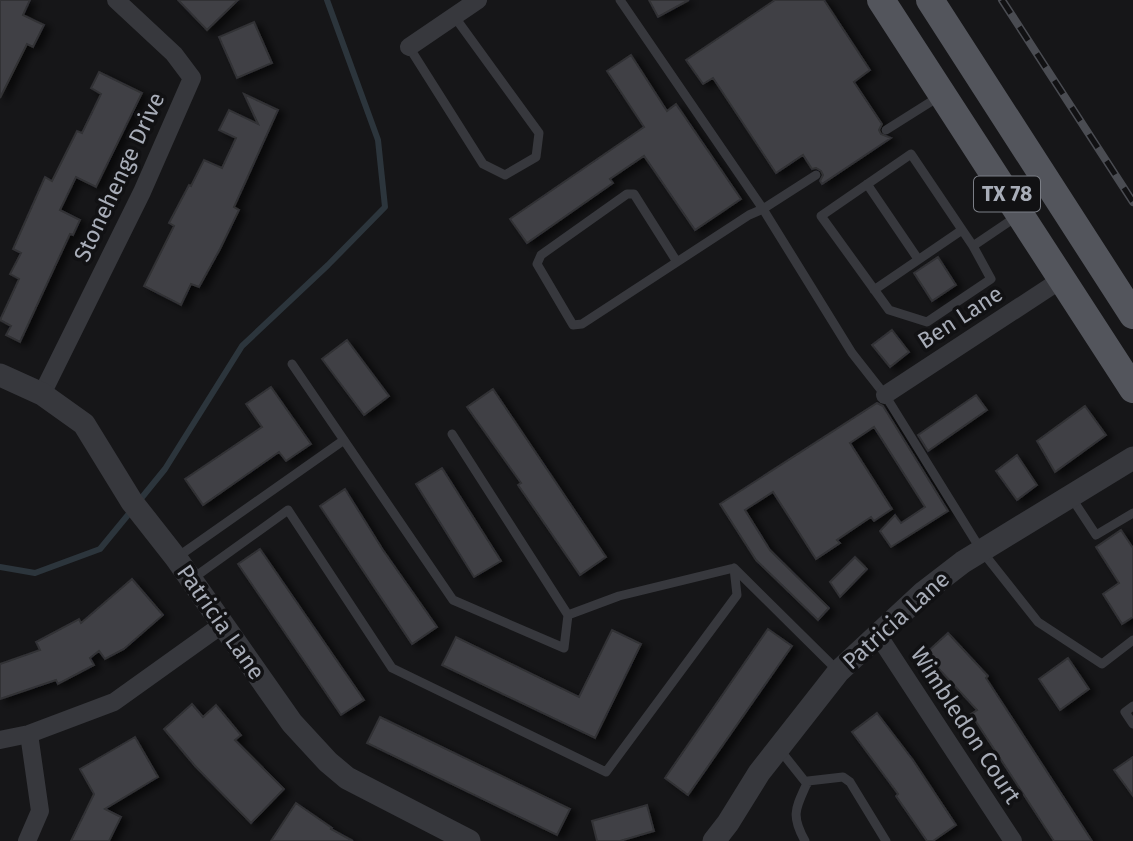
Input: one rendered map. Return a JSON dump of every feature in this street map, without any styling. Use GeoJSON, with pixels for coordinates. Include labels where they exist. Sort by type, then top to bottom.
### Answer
{"type":"FeatureCollection","features":[{"type":"Feature","properties":{"kind":"main road","name":"TX 78"},"geometry":{"type":"LineString","coordinates":[[881,0],[1133,389]]}},
{"type":"Feature","properties":{"kind":"main road","name":"TX 78"},"geometry":{"type":"LineString","coordinates":[[930,0],[1133,315]]}},
{"type":"Feature","properties":{"kind":"street","name":"Stonehenge Drive"},"geometry":{"type":"LineString","coordinates":[[42,394],[142,192],[192,78],[174,54],[116,0]]}},
{"type":"Feature","properties":{"kind":"street"},"geometry":{"type":"LineString","coordinates":[[409,47],[478,0]]}},
{"type":"Feature","properties":{"kind":"street","name":"Ben Lane"},"geometry":{"type":"LineString","coordinates":[[885,396],[1062,279]]}},
{"type":"Feature","properties":{"kind":"street","name":"Patricia Lane"},"geometry":{"type":"LineString","coordinates":[[0,375],[42,394],[84,424],[138,509],[176,558],[292,723],[328,762],[347,778],[469,841]]}},
{"type":"Feature","properties":{"kind":"street","name":"Patricia Lane"},"geometry":{"type":"LineString","coordinates":[[714,841],[778,749],[839,671],[924,592],[981,550],[1133,458]]}},
{"type":"Feature","properties":{"kind":"street"},"geometry":{"type":"LineString","coordinates":[[0,740],[29,734],[114,702],[223,624]]}},
{"type":"Feature","properties":{"kind":"street","name":"Wimbledon Court"},"geometry":{"type":"LineString","coordinates":[[878,635],[1013,841]]}},
{"type":"Feature","properties":{"kind":"street"},"geometry":{"type":"LineString","coordinates":[[27,841],[40,811],[29,734]]}},
{"type":"Feature","properties":{"kind":"lane"},"geometry":{"type":"LineString","coordinates":[[621,0],[763,209],[852,353],[885,396],[981,550],[1038,622],[1102,664],[1133,640]]}},
{"type":"Feature","properties":{"kind":"lane"},"geometry":{"type":"LineString","coordinates":[[409,47],[483,164],[505,175],[536,157],[539,132],[454,16]]}},
{"type":"Feature","properties":{"kind":"lane"},"geometry":{"type":"LineString","coordinates":[[886,130],[943,94]]}},
{"type":"Feature","properties":{"kind":"lane"},"geometry":{"type":"LineString","coordinates":[[911,154],[962,230],[991,279],[927,322],[889,310],[821,216],[911,154]]}},
{"type":"Feature","properties":{"kind":"lane"},"geometry":{"type":"LineString","coordinates":[[677,262],[634,194],[627,194],[541,255],[537,264],[573,325],[582,324],[677,262],[749,215],[816,175]]}},
{"type":"Feature","properties":{"kind":"lane"},"geometry":{"type":"LineString","coordinates":[[867,184],[918,259]]}},
{"type":"Feature","properties":{"kind":"lane"},"geometry":{"type":"LineString","coordinates":[[973,246],[1020,214]]}},
{"type":"Feature","properties":{"kind":"lane"},"geometry":{"type":"LineString","coordinates":[[874,290],[962,230]]}},
{"type":"Feature","properties":{"kind":"lane"},"geometry":{"type":"LineString","coordinates":[[292,364],[453,600],[564,649],[568,614],[452,433]]}},
{"type":"Feature","properties":{"kind":"lane"},"geometry":{"type":"LineString","coordinates":[[176,558],[344,440]]}},
{"type":"Feature","properties":{"kind":"lane"},"geometry":{"type":"LineString","coordinates":[[1070,496],[1096,535],[1133,513]]}},
{"type":"Feature","properties":{"kind":"lane"},"geometry":{"type":"LineString","coordinates":[[191,579],[288,510],[392,668],[606,772],[737,595],[734,568]]}},
{"type":"Feature","properties":{"kind":"lane"},"geometry":{"type":"LineString","coordinates":[[568,614],[620,596],[734,568]]}},
{"type":"Feature","properties":{"kind":"lane"},"geometry":{"type":"LineString","coordinates":[[734,568],[839,671]]}},
{"type":"Feature","properties":{"kind":"lane"},"geometry":{"type":"LineString","coordinates":[[1133,706],[1125,712],[1133,724]]}},
{"type":"Feature","properties":{"kind":"lane"},"geometry":{"type":"LineString","coordinates":[[778,749],[807,784]]}},
{"type":"Feature","properties":{"kind":"lane"},"geometry":{"type":"LineString","coordinates":[[805,841],[794,822],[797,804],[808,781],[843,777],[850,782],[886,841]]}},
{"type":"Feature","properties":{"kind":"building"},"geometry":{"type":"Polygon","coordinates":[[[0,0],[30,0],[23,15],[44,25],[33,47],[27,44],[0,98],[0,0]]]}},
{"type":"Feature","properties":{"kind":"building"},"geometry":{"type":"Polygon","coordinates":[[[178,0],[238,0],[207,30],[178,0]]]}},
{"type":"Feature","properties":{"kind":"building"},"geometry":{"type":"Polygon","coordinates":[[[649,0],[689,0],[658,17],[649,0]]]}},
{"type":"Feature","properties":{"kind":"building"},"geometry":{"type":"Polygon","coordinates":[[[775,0],[824,0],[870,70],[854,82],[882,124],[879,130],[881,134],[891,138],[822,184],[821,171],[812,169],[803,155],[776,173],[713,78],[703,84],[686,60],[775,0]]]}},
{"type":"Feature","properties":{"kind":"building"},"geometry":{"type":"Polygon","coordinates":[[[254,22],[272,63],[237,78],[219,37],[254,22]]]}},
{"type":"Feature","properties":{"kind":"building"},"geometry":{"type":"Polygon","coordinates":[[[631,55],[667,111],[676,104],[741,199],[695,230],[644,156],[610,179],[613,183],[527,243],[510,219],[644,127],[607,71],[631,55]]]}},
{"type":"Feature","properties":{"kind":"building"},"geometry":{"type":"Polygon","coordinates":[[[99,72],[142,93],[96,187],[76,177],[60,210],[80,220],[73,235],[70,234],[20,342],[6,335],[11,326],[0,320],[19,279],[10,274],[21,253],[13,249],[45,177],[52,181],[77,131],[82,133],[101,94],[91,88],[99,72]]]}},
{"type":"Feature","properties":{"kind":"building"},"geometry":{"type":"Polygon","coordinates":[[[244,94],[278,110],[234,207],[239,210],[220,249],[199,287],[191,284],[181,305],[144,286],[174,226],[169,223],[204,160],[222,168],[236,138],[219,130],[229,110],[258,124],[244,94]]]}},
{"type":"Feature","properties":{"kind":"building"},"geometry":{"type":"Polygon","coordinates":[[[938,257],[956,285],[932,301],[914,273],[938,257]]]}},
{"type":"Feature","properties":{"kind":"building"},"geometry":{"type":"Polygon","coordinates":[[[892,330],[909,352],[890,367],[872,345],[892,330]]]}},
{"type":"Feature","properties":{"kind":"building"},"geometry":{"type":"Polygon","coordinates":[[[347,340],[389,396],[364,415],[322,359],[347,340]]]}},
{"type":"Feature","properties":{"kind":"building"},"geometry":{"type":"Polygon","coordinates":[[[271,387],[311,444],[286,461],[279,452],[203,505],[185,479],[262,427],[246,404],[271,387]]]}},
{"type":"Feature","properties":{"kind":"building"},"geometry":{"type":"Polygon","coordinates":[[[493,389],[606,557],[580,575],[518,485],[521,483],[467,407],[493,389]]]}},
{"type":"Feature","properties":{"kind":"building"},"geometry":{"type":"Polygon","coordinates":[[[976,395],[987,410],[928,451],[918,435],[976,395]]]}},
{"type":"Feature","properties":{"kind":"building"},"geometry":{"type":"Polygon","coordinates":[[[877,403],[883,406],[948,511],[891,547],[880,531],[895,515],[901,523],[925,507],[874,427],[850,443],[892,509],[874,521],[871,517],[837,540],[840,543],[816,559],[773,492],[745,510],[770,550],[829,608],[818,620],[756,560],[720,504],[877,403]]]}},
{"type":"Feature","properties":{"kind":"building"},"geometry":{"type":"Polygon","coordinates":[[[1085,406],[1106,435],[1055,472],[1037,441],[1085,406]]]}},
{"type":"Feature","properties":{"kind":"building"},"geometry":{"type":"Polygon","coordinates":[[[1017,455],[1037,485],[1017,500],[996,471],[1017,455]]]}},
{"type":"Feature","properties":{"kind":"building"},"geometry":{"type":"Polygon","coordinates":[[[442,468],[501,561],[474,577],[416,484],[442,468]]]}},
{"type":"Feature","properties":{"kind":"building"},"geometry":{"type":"Polygon","coordinates":[[[345,489],[383,550],[437,627],[412,644],[320,506],[345,489]]]}},
{"type":"Feature","properties":{"kind":"building"},"geometry":{"type":"Polygon","coordinates":[[[1121,530],[1133,548],[1133,617],[1122,624],[1103,594],[1119,583],[1096,547],[1121,530]]]}},
{"type":"Feature","properties":{"kind":"building"},"geometry":{"type":"Polygon","coordinates":[[[260,549],[364,700],[341,715],[238,564],[260,549]]]}},
{"type":"Feature","properties":{"kind":"building"},"geometry":{"type":"Polygon","coordinates":[[[855,557],[867,569],[840,597],[830,582],[855,557]]]}},
{"type":"Feature","properties":{"kind":"building"},"geometry":{"type":"Polygon","coordinates":[[[132,579],[163,615],[124,649],[105,659],[99,651],[90,658],[94,665],[58,684],[56,680],[0,699],[0,664],[40,650],[36,642],[79,619],[81,623],[132,579]]]}},
{"type":"Feature","properties":{"kind":"building"},"geometry":{"type":"Polygon","coordinates":[[[768,629],[792,646],[688,795],[665,778],[768,629]]]}},
{"type":"Feature","properties":{"kind":"building"},"geometry":{"type":"Polygon","coordinates":[[[612,630],[641,644],[595,738],[442,665],[456,637],[579,697],[612,630]]]}},
{"type":"Feature","properties":{"kind":"building"},"geometry":{"type":"Polygon","coordinates":[[[948,633],[988,676],[986,678],[1092,841],[1054,841],[971,714],[977,710],[925,654],[948,633]]]}},
{"type":"Feature","properties":{"kind":"building"},"geometry":{"type":"Polygon","coordinates":[[[1068,658],[1089,689],[1060,710],[1039,679],[1068,658]]]}},
{"type":"Feature","properties":{"kind":"building"},"geometry":{"type":"Polygon","coordinates":[[[192,704],[203,717],[216,705],[241,735],[235,740],[284,789],[251,823],[195,766],[164,729],[192,704]]]}},
{"type":"Feature","properties":{"kind":"building"},"geometry":{"type":"Polygon","coordinates":[[[877,713],[913,760],[956,825],[933,841],[927,841],[896,796],[898,794],[852,732],[877,713]]]}},
{"type":"Feature","properties":{"kind":"building"},"geometry":{"type":"Polygon","coordinates":[[[380,717],[570,809],[557,835],[367,743],[380,717]]]}},
{"type":"Feature","properties":{"kind":"building"},"geometry":{"type":"Polygon","coordinates":[[[135,737],[158,777],[105,809],[121,817],[109,841],[71,841],[94,794],[80,769],[135,737]]]}},
{"type":"Feature","properties":{"kind":"building"},"geometry":{"type":"Polygon","coordinates":[[[1133,757],[1133,796],[1114,770],[1133,757]]]}},
{"type":"Feature","properties":{"kind":"building"},"geometry":{"type":"Polygon","coordinates":[[[296,803],[331,829],[353,841],[271,841],[296,803]]]}},
{"type":"Feature","properties":{"kind":"building"},"geometry":{"type":"Polygon","coordinates":[[[647,805],[654,831],[620,841],[597,841],[592,821],[647,805]]]}},
{"type":"Feature","properties":{"kind":"waterway"},"geometry":{"type":"LineString","coordinates":[[139,501],[165,469],[242,346],[385,207],[378,140],[327,0]]}},
{"type":"Feature","properties":{"kind":"waterway"},"geometry":{"type":"LineString","coordinates":[[0,567],[35,573],[100,549],[132,510]]}},
{"type":"Feature","properties":{"kind":"railway"},"geometry":{"type":"LineString","coordinates":[[1002,0],[1133,202]]}}]}
